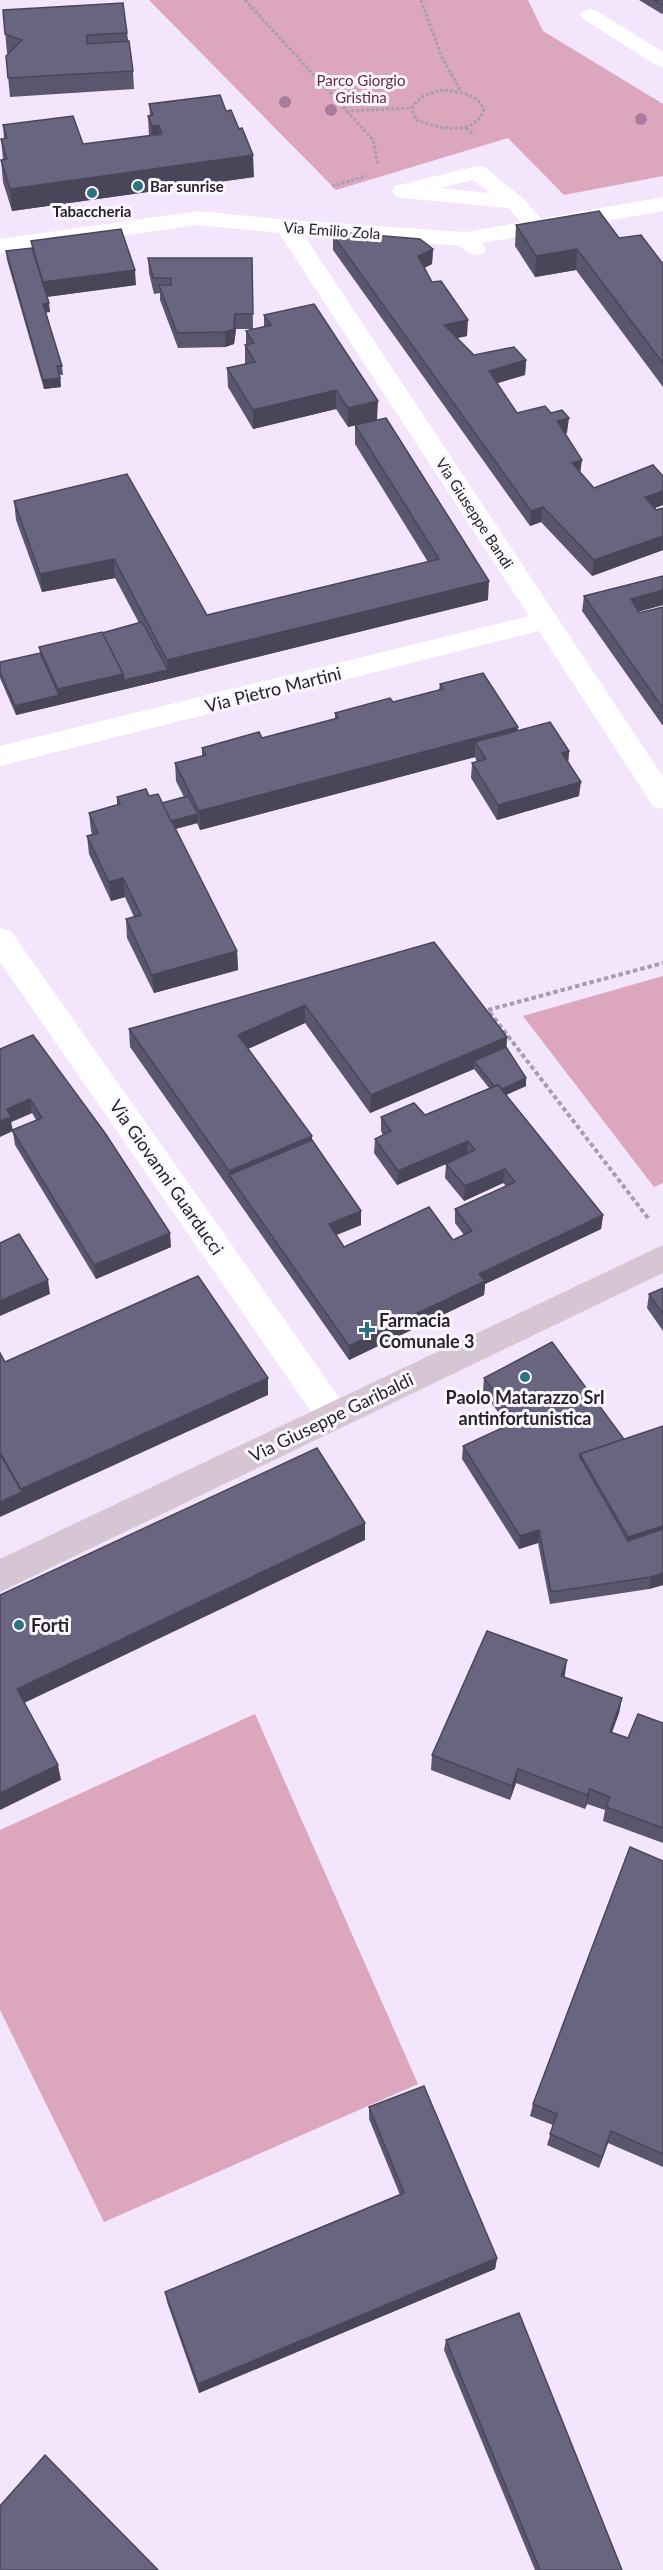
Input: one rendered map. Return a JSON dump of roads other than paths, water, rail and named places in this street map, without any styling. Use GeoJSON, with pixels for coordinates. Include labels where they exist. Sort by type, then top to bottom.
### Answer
{"type":"FeatureCollection","features":[{"type":"Feature","properties":{"kind":"street","name":"Via Emilio Zola"},"geometry":{"type":"LineString","coordinates":[[0,246],[198,218],[471,244],[537,227],[655,205]]}},
{"type":"Feature","properties":{"kind":"street"},"geometry":{"type":"LineString","coordinates":[[655,205],[663,228]]}},
{"type":"Feature","properties":{"kind":"street","name":"Via Giuseppe Bandi"},"geometry":{"type":"LineString","coordinates":[[287,227],[663,800]]}},
{"type":"Feature","properties":{"kind":"street","name":"Via Pietro Martini"},"geometry":{"type":"LineString","coordinates":[[0,756],[546,621]]}},
{"type":"Feature","properties":{"kind":"street","name":"Via Giovanni Guarducci"},"geometry":{"type":"LineString","coordinates":[[0,939],[333,1416]]}},
{"type":"Feature","properties":{"kind":"street","name":"Via Giuseppe Garibaldi"},"geometry":{"type":"LineString","coordinates":[[0,1576],[663,1258]]}},
{"type":"Feature","properties":{"kind":"lane"},"geometry":{"type":"LineString","coordinates":[[590,15],[663,61]]}},
{"type":"Feature","properties":{"kind":"lane"},"geometry":{"type":"LineString","coordinates":[[514,202],[528,213],[537,227]]}},
{"type":"Feature","properties":{"kind":"place","name":"Bar sunrise"},"geometry":{"type":"Point","coordinates":[138,186]}},
{"type":"Feature","properties":{"kind":"place","name":"Tabaccheria"},"geometry":{"type":"Point","coordinates":[92,193]}},
{"type":"Feature","properties":{"kind":"place","name":"Farmacia Comunale 3"},"geometry":{"type":"Point","coordinates":[367,1330]}},
{"type":"Feature","properties":{"kind":"place","name":"Paolo Matarazzo Srl antinfortunistica"},"geometry":{"type":"Point","coordinates":[525,1377]}},
{"type":"Feature","properties":{"kind":"place","name":"Forti"},"geometry":{"type":"Point","coordinates":[19,1625]}},
{"type":"Feature","properties":{"kind":"park label","name":"Parco Giorgio Gristina"},"geometry":{"type":"Point","coordinates":[361,88]}}]}
